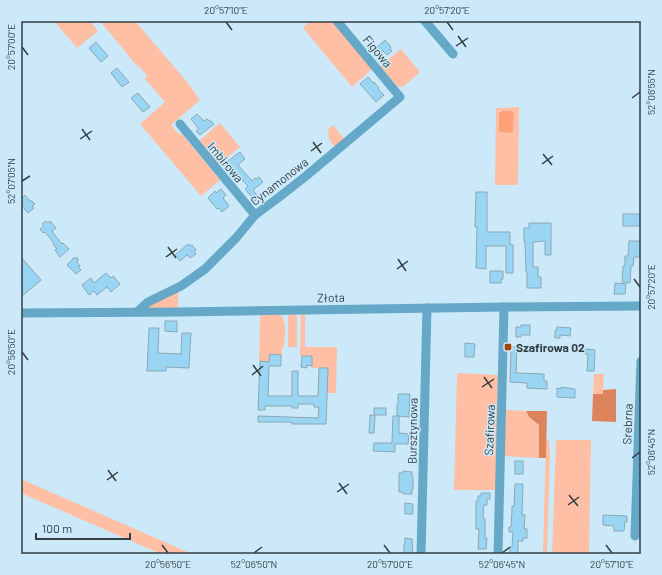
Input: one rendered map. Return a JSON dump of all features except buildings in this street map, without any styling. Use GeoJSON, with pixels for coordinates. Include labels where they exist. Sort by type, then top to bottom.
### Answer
{"type":"FeatureCollection","features":[{"type":"Feature","properties":{"kind":"street","name":"Figowa"},"geometry":{"type":"LineString","coordinates":[[337,21],[400,97]]}},
{"type":"Feature","properties":{"kind":"street"},"geometry":{"type":"LineString","coordinates":[[425,21],[453,54]]}},
{"type":"Feature","properties":{"kind":"street","name":"Cynamonowa"},"geometry":{"type":"LineString","coordinates":[[136,312],[148,302],[181,286],[205,269],[236,238],[255,215],[300,181],[400,97]]}},
{"type":"Feature","properties":{"kind":"street","name":"Imbirowa"},"geometry":{"type":"LineString","coordinates":[[180,124],[255,215]]}},
{"type":"Feature","properties":{"kind":"street","name":"Złota"},"geometry":{"type":"LineString","coordinates":[[21,313],[641,306]]}},
{"type":"Feature","properties":{"kind":"street","name":"Szafirowa"},"geometry":{"type":"LineString","coordinates":[[498,554],[504,307]]}},
{"type":"Feature","properties":{"kind":"street","name":"Bursztynowa"},"geometry":{"type":"LineString","coordinates":[[421,554],[427,308]]}},
{"type":"Feature","properties":{"kind":"street","name":"Srebrna"},"geometry":{"type":"LineString","coordinates":[[635,536],[641,361]]}},
{"type":"Feature","properties":{"kind":"shaded area"},"geometry":{"type":"Polygon","coordinates":[[[54,21],[90,21],[98,31],[77,48],[54,21]]]}},
{"type":"Feature","properties":{"kind":"shaded area"},"geometry":{"type":"Polygon","coordinates":[[[100,21],[135,21],[188,83],[200,100],[171,125],[179,134],[182,134],[220,180],[201,196],[140,124],[165,102],[145,79],[147,76],[140,67],[137,66],[100,21]]]}},
{"type":"Feature","properties":{"kind":"shaded area"},"geometry":{"type":"Polygon","coordinates":[[[311,21],[332,21],[372,69],[352,87],[303,28],[311,21]]]}},
{"type":"Feature","properties":{"kind":"shaded area"},"geometry":{"type":"Polygon","coordinates":[[[401,49],[420,72],[403,87],[397,86],[380,66],[401,49]]]}},
{"type":"Feature","properties":{"kind":"shaded area"},"geometry":{"type":"Polygon","coordinates":[[[519,107],[518,185],[495,185],[496,108],[519,107]],[[500,111],[499,131],[513,132],[514,113],[511,111],[500,111]]]}},
{"type":"Feature","properties":{"kind":"shaded area"},"geometry":{"type":"Polygon","coordinates":[[[502,111],[511,111],[514,113],[512,133],[499,131],[499,113],[502,111]]]}},
{"type":"Feature","properties":{"kind":"shaded area"},"geometry":{"type":"Polygon","coordinates":[[[220,123],[240,147],[218,165],[198,142],[220,123]]]}},
{"type":"Feature","properties":{"kind":"shaded area"},"geometry":{"type":"Polygon","coordinates":[[[333,125],[345,140],[335,148],[329,139],[328,130],[333,125]]]}},
{"type":"Feature","properties":{"kind":"shaded area"},"geometry":{"type":"Polygon","coordinates":[[[178,289],[178,309],[147,309],[149,304],[178,289]]]}},
{"type":"Feature","properties":{"kind":"shaded area"},"geometry":{"type":"Polygon","coordinates":[[[305,313],[305,347],[337,347],[336,393],[327,393],[328,368],[312,368],[312,356],[300,356],[301,315],[305,313]]]}},
{"type":"Feature","properties":{"kind":"shaded area"},"geometry":{"type":"Polygon","coordinates":[[[295,314],[297,316],[297,347],[288,347],[288,316],[295,314]]]}},
{"type":"Feature","properties":{"kind":"shaded area"},"geometry":{"type":"Polygon","coordinates":[[[260,315],[279,315],[284,320],[285,324],[285,339],[284,347],[282,347],[282,355],[270,354],[269,362],[259,361],[260,315]]]}},
{"type":"Feature","properties":{"kind":"shaded area"},"geometry":{"type":"Polygon","coordinates":[[[457,373],[498,375],[496,490],[454,490],[457,373]]]}},
{"type":"Feature","properties":{"kind":"shaded area"},"geometry":{"type":"Polygon","coordinates":[[[594,374],[604,374],[603,394],[593,394],[594,374]]]}},
{"type":"Feature","properties":{"kind":"shaded area"},"geometry":{"type":"Polygon","coordinates":[[[616,389],[616,422],[592,421],[593,394],[603,394],[603,390],[616,389]]]}},
{"type":"Feature","properties":{"kind":"shaded area"},"geometry":{"type":"Polygon","coordinates":[[[506,410],[526,411],[529,417],[539,425],[539,458],[504,456],[506,410]]]}},
{"type":"Feature","properties":{"kind":"shaded area"},"geometry":{"type":"Polygon","coordinates":[[[526,411],[547,411],[546,458],[539,458],[539,425],[529,417],[526,411]]]}},
{"type":"Feature","properties":{"kind":"shaded area"},"geometry":{"type":"Polygon","coordinates":[[[549,440],[550,454],[547,554],[543,554],[546,441],[549,440]]]}},
{"type":"Feature","properties":{"kind":"shaded area"},"geometry":{"type":"Polygon","coordinates":[[[556,440],[591,440],[589,554],[552,554],[556,440]]]}},
{"type":"Feature","properties":{"kind":"shaded area"},"geometry":{"type":"Polygon","coordinates":[[[21,479],[192,554],[161,554],[21,493],[21,479]]]}},
{"type":"Feature","properties":{"kind":"place","name":"Szafirowa 02"},"geometry":{"type":"Point","coordinates":[508,347]}}]}
